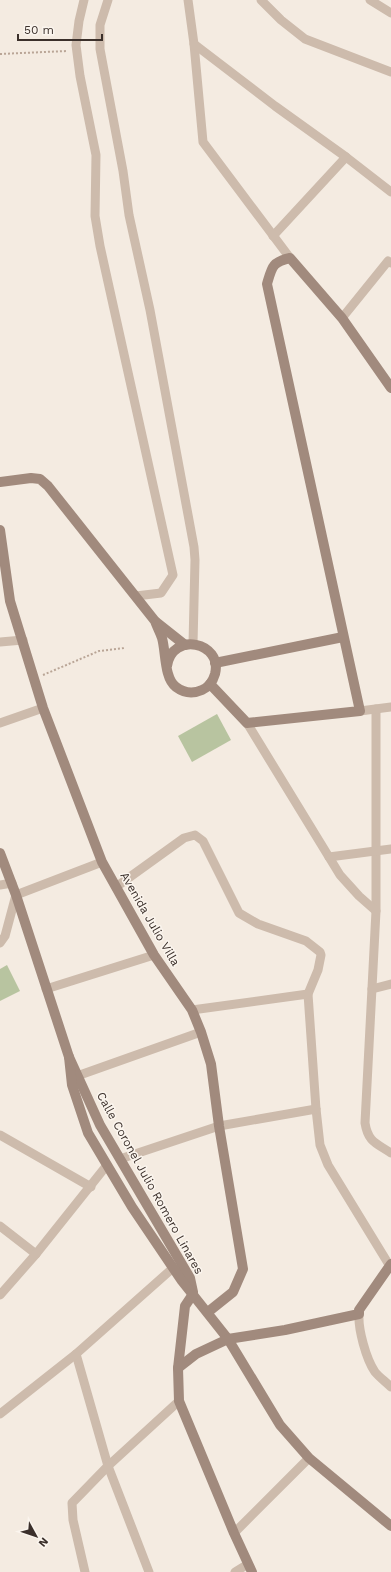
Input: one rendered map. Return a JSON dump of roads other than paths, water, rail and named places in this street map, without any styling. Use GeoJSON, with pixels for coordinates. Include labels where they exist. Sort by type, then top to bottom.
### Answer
{"type":"FeatureCollection","features":[{"type":"Feature","properties":{"kind":"street"},"geometry":{"type":"LineString","coordinates":[[84,0],[79,21],[76,50],[96,155],[95,216],[100,246],[173,574],[161,592],[136,596]]}},
{"type":"Feature","properties":{"kind":"street"},"geometry":{"type":"LineString","coordinates":[[108,0],[100,25],[100,49],[123,171],[129,215],[150,310],[194,547],[195,560],[189,644]]}},
{"type":"Feature","properties":{"kind":"street"},"geometry":{"type":"LineString","coordinates":[[188,0],[194,44],[203,142],[290,258],[342,318],[391,388]]}},
{"type":"Feature","properties":{"kind":"street"},"geometry":{"type":"LineString","coordinates":[[260,0],[281,20],[305,39],[391,72]]}},
{"type":"Feature","properties":{"kind":"street"},"geometry":{"type":"LineString","coordinates":[[370,0],[391,13]]}},
{"type":"Feature","properties":{"kind":"street"},"geometry":{"type":"LineString","coordinates":[[194,44],[391,192]]}},
{"type":"Feature","properties":{"kind":"street"},"geometry":{"type":"LineString","coordinates":[[273,236],[346,157]]}},
{"type":"Feature","properties":{"kind":"street"},"geometry":{"type":"LineString","coordinates":[[290,258],[279,260],[271,269],[267,284],[342,636],[360,711]]}},
{"type":"Feature","properties":{"kind":"street"},"geometry":{"type":"LineString","coordinates":[[342,318],[390,260]]}},
{"type":"Feature","properties":{"kind":"street"},"geometry":{"type":"LineString","coordinates":[[0,482],[31,478],[40,479],[48,486],[155,621],[162,637],[169,678],[174,685],[181,690],[197,692],[210,684],[216,671],[216,663],[209,650],[202,646],[189,644],[155,621]]}},
{"type":"Feature","properties":{"kind":"street","name":"Avenida Julio Villa"},"geometry":{"type":"LineString","coordinates":[[0,530],[2,556],[10,601],[43,708],[102,862],[154,956],[192,1010],[211,1064],[219,1126],[243,1269],[233,1292],[208,1312]]}},
{"type":"Feature","properties":{"kind":"street"},"geometry":{"type":"LineString","coordinates":[[216,663],[342,636]]}},
{"type":"Feature","properties":{"kind":"street"},"geometry":{"type":"LineString","coordinates":[[0,642],[23,640]]}},
{"type":"Feature","properties":{"kind":"street"},"geometry":{"type":"LineString","coordinates":[[168,666],[172,654],[178,648],[189,644]]}},
{"type":"Feature","properties":{"kind":"street"},"geometry":{"type":"LineString","coordinates":[[210,684],[247,722],[340,875],[359,896],[376,910]]}},
{"type":"Feature","properties":{"kind":"street"},"geometry":{"type":"LineString","coordinates":[[247,722],[391,707]]}},
{"type":"Feature","properties":{"kind":"street"},"geometry":{"type":"LineString","coordinates":[[0,723],[43,708]]}},
{"type":"Feature","properties":{"kind":"street"},"geometry":{"type":"LineString","coordinates":[[376,709],[376,910],[365,1123],[367,1134],[372,1140],[391,1153]]}},
{"type":"Feature","properties":{"kind":"street"},"geometry":{"type":"LineString","coordinates":[[116,887],[184,838],[195,834],[204,841],[239,913],[258,924],[306,941],[320,952],[321,955],[318,970],[308,994],[320,1145],[328,1165],[390,1266],[359,1310],[358,1322],[368,1360],[375,1372],[391,1387]]}},
{"type":"Feature","properties":{"kind":"street"},"geometry":{"type":"LineString","coordinates":[[329,857],[391,849]]}},
{"type":"Feature","properties":{"kind":"street","name":"Calle Coronel Julio Romero Linares"},"geometry":{"type":"LineString","coordinates":[[0,853],[12,883],[69,1057],[100,1125],[190,1278],[193,1294]]}},
{"type":"Feature","properties":{"kind":"street"},"geometry":{"type":"LineString","coordinates":[[0,943],[4,936],[16,895],[102,862]]}},
{"type":"Feature","properties":{"kind":"street"},"geometry":{"type":"LineString","coordinates":[[0,885],[12,883]]}},
{"type":"Feature","properties":{"kind":"street"},"geometry":{"type":"LineString","coordinates":[[46,989],[154,956]]}},
{"type":"Feature","properties":{"kind":"street"},"geometry":{"type":"LineString","coordinates":[[372,989],[391,984]]}},
{"type":"Feature","properties":{"kind":"street"},"geometry":{"type":"LineString","coordinates":[[192,1010],[308,994]]}},
{"type":"Feature","properties":{"kind":"street"},"geometry":{"type":"LineString","coordinates":[[78,1076],[201,1032]]}},
{"type":"Feature","properties":{"kind":"street","name":"Calle Coronel Julio Romero Linares"},"geometry":{"type":"LineString","coordinates":[[69,1057],[72,1085],[88,1133],[132,1207],[182,1281],[193,1294]]}},
{"type":"Feature","properties":{"kind":"street"},"geometry":{"type":"LineString","coordinates":[[120,1159],[219,1126],[316,1109]]}},
{"type":"Feature","properties":{"kind":"street"},"geometry":{"type":"LineString","coordinates":[[0,1135],[91,1187]]}},
{"type":"Feature","properties":{"kind":"street"},"geometry":{"type":"LineString","coordinates":[[0,1295],[36,1254],[91,1187],[107,1165]]}},
{"type":"Feature","properties":{"kind":"street"},"geometry":{"type":"LineString","coordinates":[[0,1226],[36,1254]]}},
{"type":"Feature","properties":{"kind":"street"},"geometry":{"type":"LineString","coordinates":[[0,1414],[76,1354],[173,1268]]}},
{"type":"Feature","properties":{"kind":"street"},"geometry":{"type":"LineString","coordinates":[[235,1572],[250,1568],[179,1401],[178,1368],[185,1306],[193,1294],[228,1339],[280,1425],[309,1458],[391,1526]]}},
{"type":"Feature","properties":{"kind":"street"},"geometry":{"type":"LineString","coordinates":[[178,1368],[196,1354],[228,1339],[286,1330],[359,1314]]}},
{"type":"Feature","properties":{"kind":"street"},"geometry":{"type":"LineString","coordinates":[[76,1354],[108,1466],[149,1572]]}},
{"type":"Feature","properties":{"kind":"street"},"geometry":{"type":"LineString","coordinates":[[85,1572],[73,1520],[72,1503],[108,1466],[179,1401]]}},
{"type":"Feature","properties":{"kind":"street"},"geometry":{"type":"LineString","coordinates":[[234,1533],[309,1458]]}}]}
